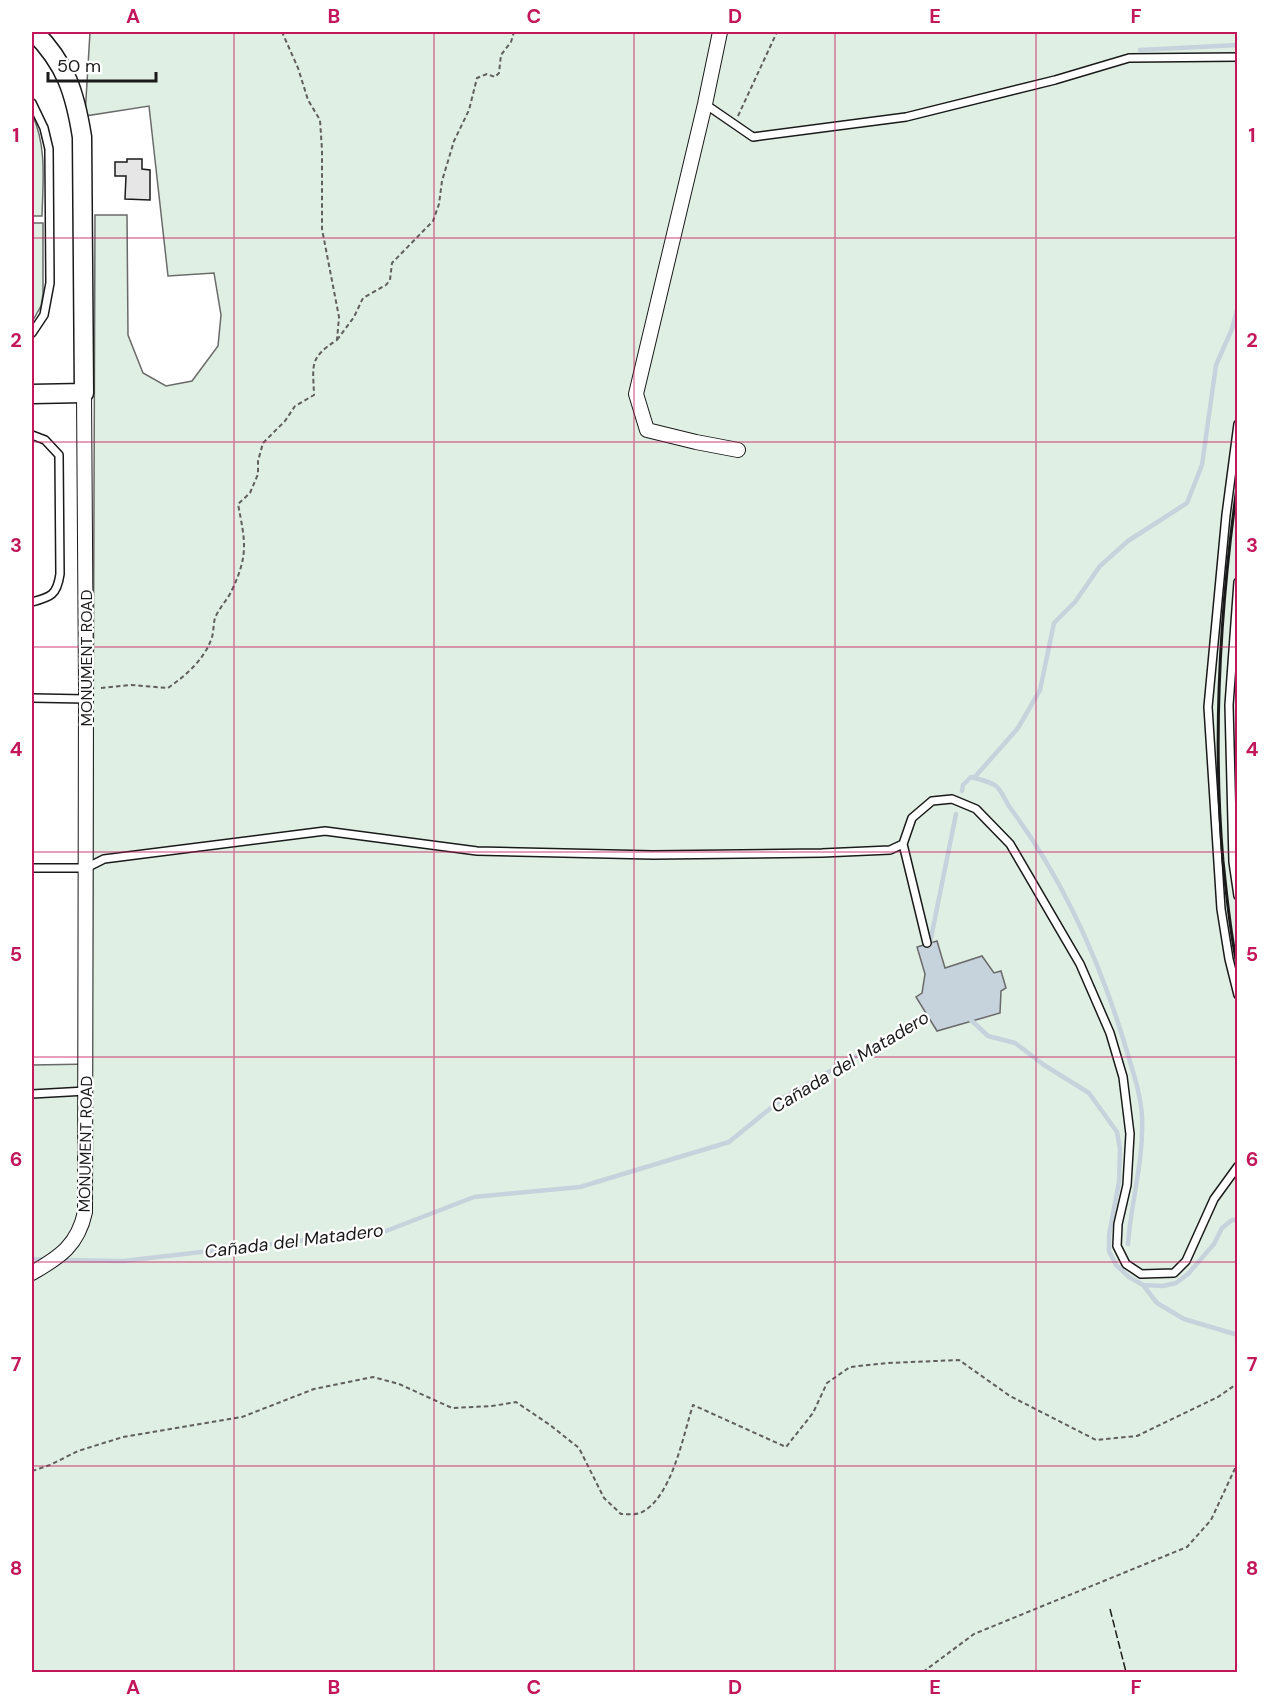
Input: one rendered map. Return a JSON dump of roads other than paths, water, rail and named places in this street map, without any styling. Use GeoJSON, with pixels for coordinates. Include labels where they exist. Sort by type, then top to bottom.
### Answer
{"type":"FeatureCollection","features":[{"type":"Feature","properties":{"kind":"street","name":"MONUMENT ROAD"},"geometry":{"type":"LineString","coordinates":[[32,1273],[68,1249],[82,1228],[86,1212],[86,694],[82,137],[76,101],[65,72],[34,32]]}},
{"type":"Feature","properties":{"kind":"street"},"geometry":{"type":"LineString","coordinates":[[720,32],[636,394],[647,430],[738,450]]}},
{"type":"Feature","properties":{"kind":"street"},"geometry":{"type":"LineString","coordinates":[[32,394],[84,393]]}},
{"type":"Feature","properties":{"kind":"lane"},"geometry":{"type":"LineString","coordinates":[[705,104],[753,137],[906,117],[1055,80],[1129,58],[1238,57]]}},
{"type":"Feature","properties":{"kind":"lane"},"geometry":{"type":"LineString","coordinates":[[32,103],[44,128],[49,149],[50,261],[50,283],[44,315],[32,333]]}},
{"type":"Feature","properties":{"kind":"lane"},"geometry":{"type":"LineString","coordinates":[[1238,423],[1226,515],[1208,707],[1221,909],[1229,959],[1238,995]]}},
{"type":"Feature","properties":{"kind":"lane"},"geometry":{"type":"LineString","coordinates":[[32,435],[45,440],[58,455],[60,574],[58,588],[50,597],[32,602]]}},
{"type":"Feature","properties":{"kind":"lane"},"geometry":{"type":"LineString","coordinates":[[1238,582],[1229,705],[1233,862],[1238,896]]}},
{"type":"Feature","properties":{"kind":"lane"},"geometry":{"type":"LineString","coordinates":[[32,698],[86,694]]}},
{"type":"Feature","properties":{"kind":"lane"},"geometry":{"type":"LineString","coordinates":[[927,944],[903,844],[912,818],[932,801],[952,800],[976,809],[1010,844],[1080,964],[1110,1033],[1123,1077],[1130,1134],[1127,1185],[1118,1224],[1117,1246],[1126,1264],[1141,1274],[1174,1273],[1186,1261],[1214,1199],[1238,1166]]}},
{"type":"Feature","properties":{"kind":"lane"},"geometry":{"type":"LineString","coordinates":[[32,868],[86,868],[104,859],[325,831],[477,851],[501,852],[653,855],[822,853],[890,850],[903,844]]}},
{"type":"Feature","properties":{"kind":"lane"},"geometry":{"type":"LineString","coordinates":[[32,1094],[86,1091]]}},
{"type":"Feature","properties":{"kind":"waterway"},"geometry":{"type":"LineString","coordinates":[[1140,50],[1238,45]]}},
{"type":"Feature","properties":{"kind":"waterway"},"geometry":{"type":"LineString","coordinates":[[974,778],[1018,728],[1040,690],[1054,623],[1075,602],[1100,566],[1128,541],[1187,503],[1202,465],[1216,365],[1232,329],[1238,306]]}},
{"type":"Feature","properties":{"kind":"waterway"},"geometry":{"type":"LineString","coordinates":[[962,791],[963,785],[971,777],[984,780],[1001,791],[1009,807],[1049,866],[1065,896],[1107,991],[1133,1070],[1141,1109],[1141,1149],[1128,1244]]}},
{"type":"Feature","properties":{"kind":"waterway"},"geometry":{"type":"LineString","coordinates":[[931,947],[956,814]]}},
{"type":"Feature","properties":{"kind":"waterway","name":"Cañada del Matadero"},"geometry":{"type":"LineString","coordinates":[[59,1260],[123,1261],[386,1231],[474,1197],[580,1187],[729,1142],[783,1098],[930,1014]]}},
{"type":"Feature","properties":{"kind":"waterway"},"geometry":{"type":"LineString","coordinates":[[970,1019],[988,1036],[1015,1043],[1044,1065],[1089,1093],[1117,1132],[1120,1149],[1119,1182],[1109,1235],[1109,1251],[1116,1265],[1129,1277],[1143,1285],[1163,1286],[1176,1283],[1188,1274],[1214,1244],[1222,1228],[1232,1220],[1238,1220]]}},
{"type":"Feature","properties":{"kind":"waterway","name":"Cañada del Matadero"},"geometry":{"type":"LineString","coordinates":[[32,1259],[47,1260]]}},
{"type":"Feature","properties":{"kind":"waterway"},"geometry":{"type":"LineString","coordinates":[[1143,1285],[1157,1303],[1184,1319],[1238,1335]]}}]}
